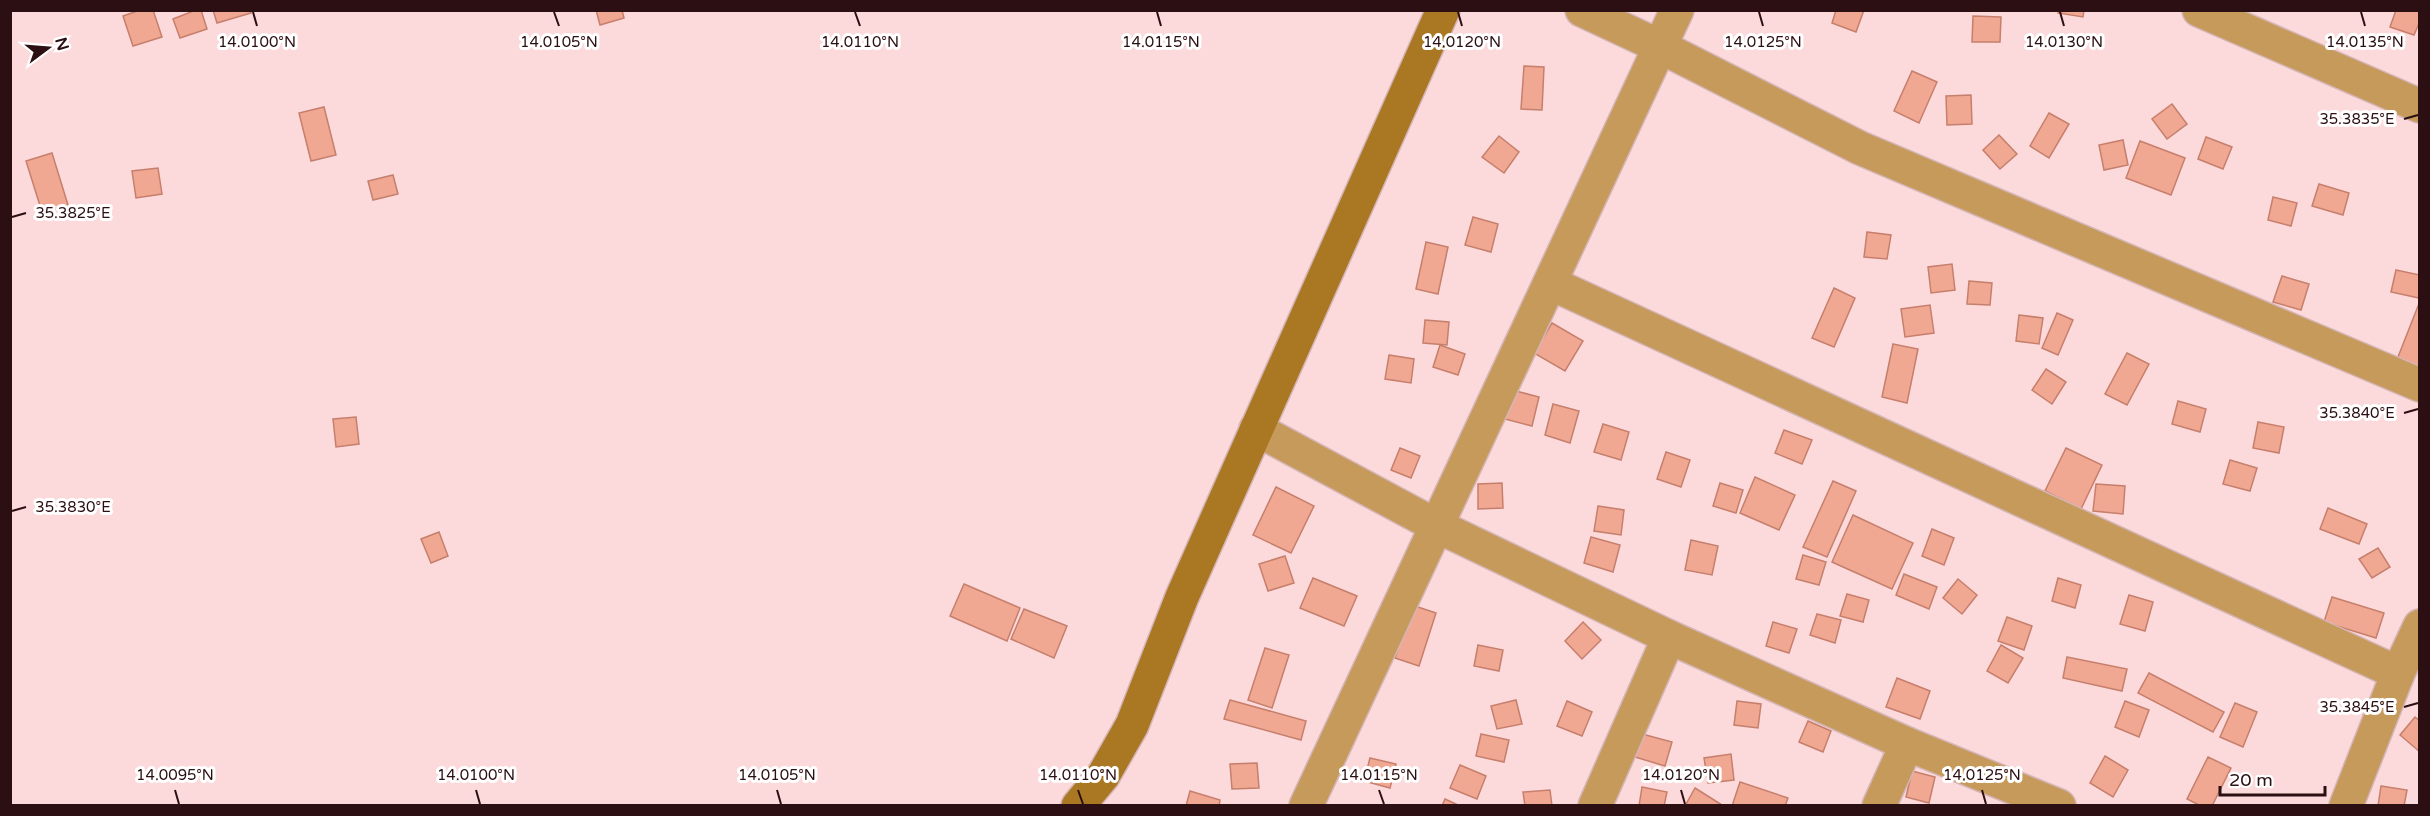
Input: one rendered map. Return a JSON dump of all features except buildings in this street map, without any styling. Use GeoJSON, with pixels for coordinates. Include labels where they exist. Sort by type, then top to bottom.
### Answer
{"type":"FeatureCollection","features":[{"type":"Feature","properties":{"kind":"main road"},"geometry":{"type":"LineString","coordinates":[[1078,806],[1103,776],[1132,725],[1182,597],[1443,10]]}},
{"type":"Feature","properties":{"kind":"street"},"geometry":{"type":"LineString","coordinates":[[1582,10],[1661,47],[1860,148],[2420,385]]}},
{"type":"Feature","properties":{"kind":"street"},"geometry":{"type":"LineString","coordinates":[[1306,806],[1677,10]]}},
{"type":"Feature","properties":{"kind":"street"},"geometry":{"type":"LineString","coordinates":[[2199,10],[2420,106]]}},
{"type":"Feature","properties":{"kind":"street"},"geometry":{"type":"LineString","coordinates":[[1550,283],[2398,673]]}},
{"type":"Feature","properties":{"kind":"street"},"geometry":{"type":"LineString","coordinates":[[1256,429],[1436,525],[1669,637],[1907,744],[2059,806]]}},
{"type":"Feature","properties":{"kind":"street"},"geometry":{"type":"LineString","coordinates":[[2346,806],[2398,673],[2420,626]]}},
{"type":"Feature","properties":{"kind":"street"},"geometry":{"type":"LineString","coordinates":[[1595,806],[1669,637]]}},
{"type":"Feature","properties":{"kind":"street"},"geometry":{"type":"LineString","coordinates":[[1879,806],[1907,744]]}}]}
